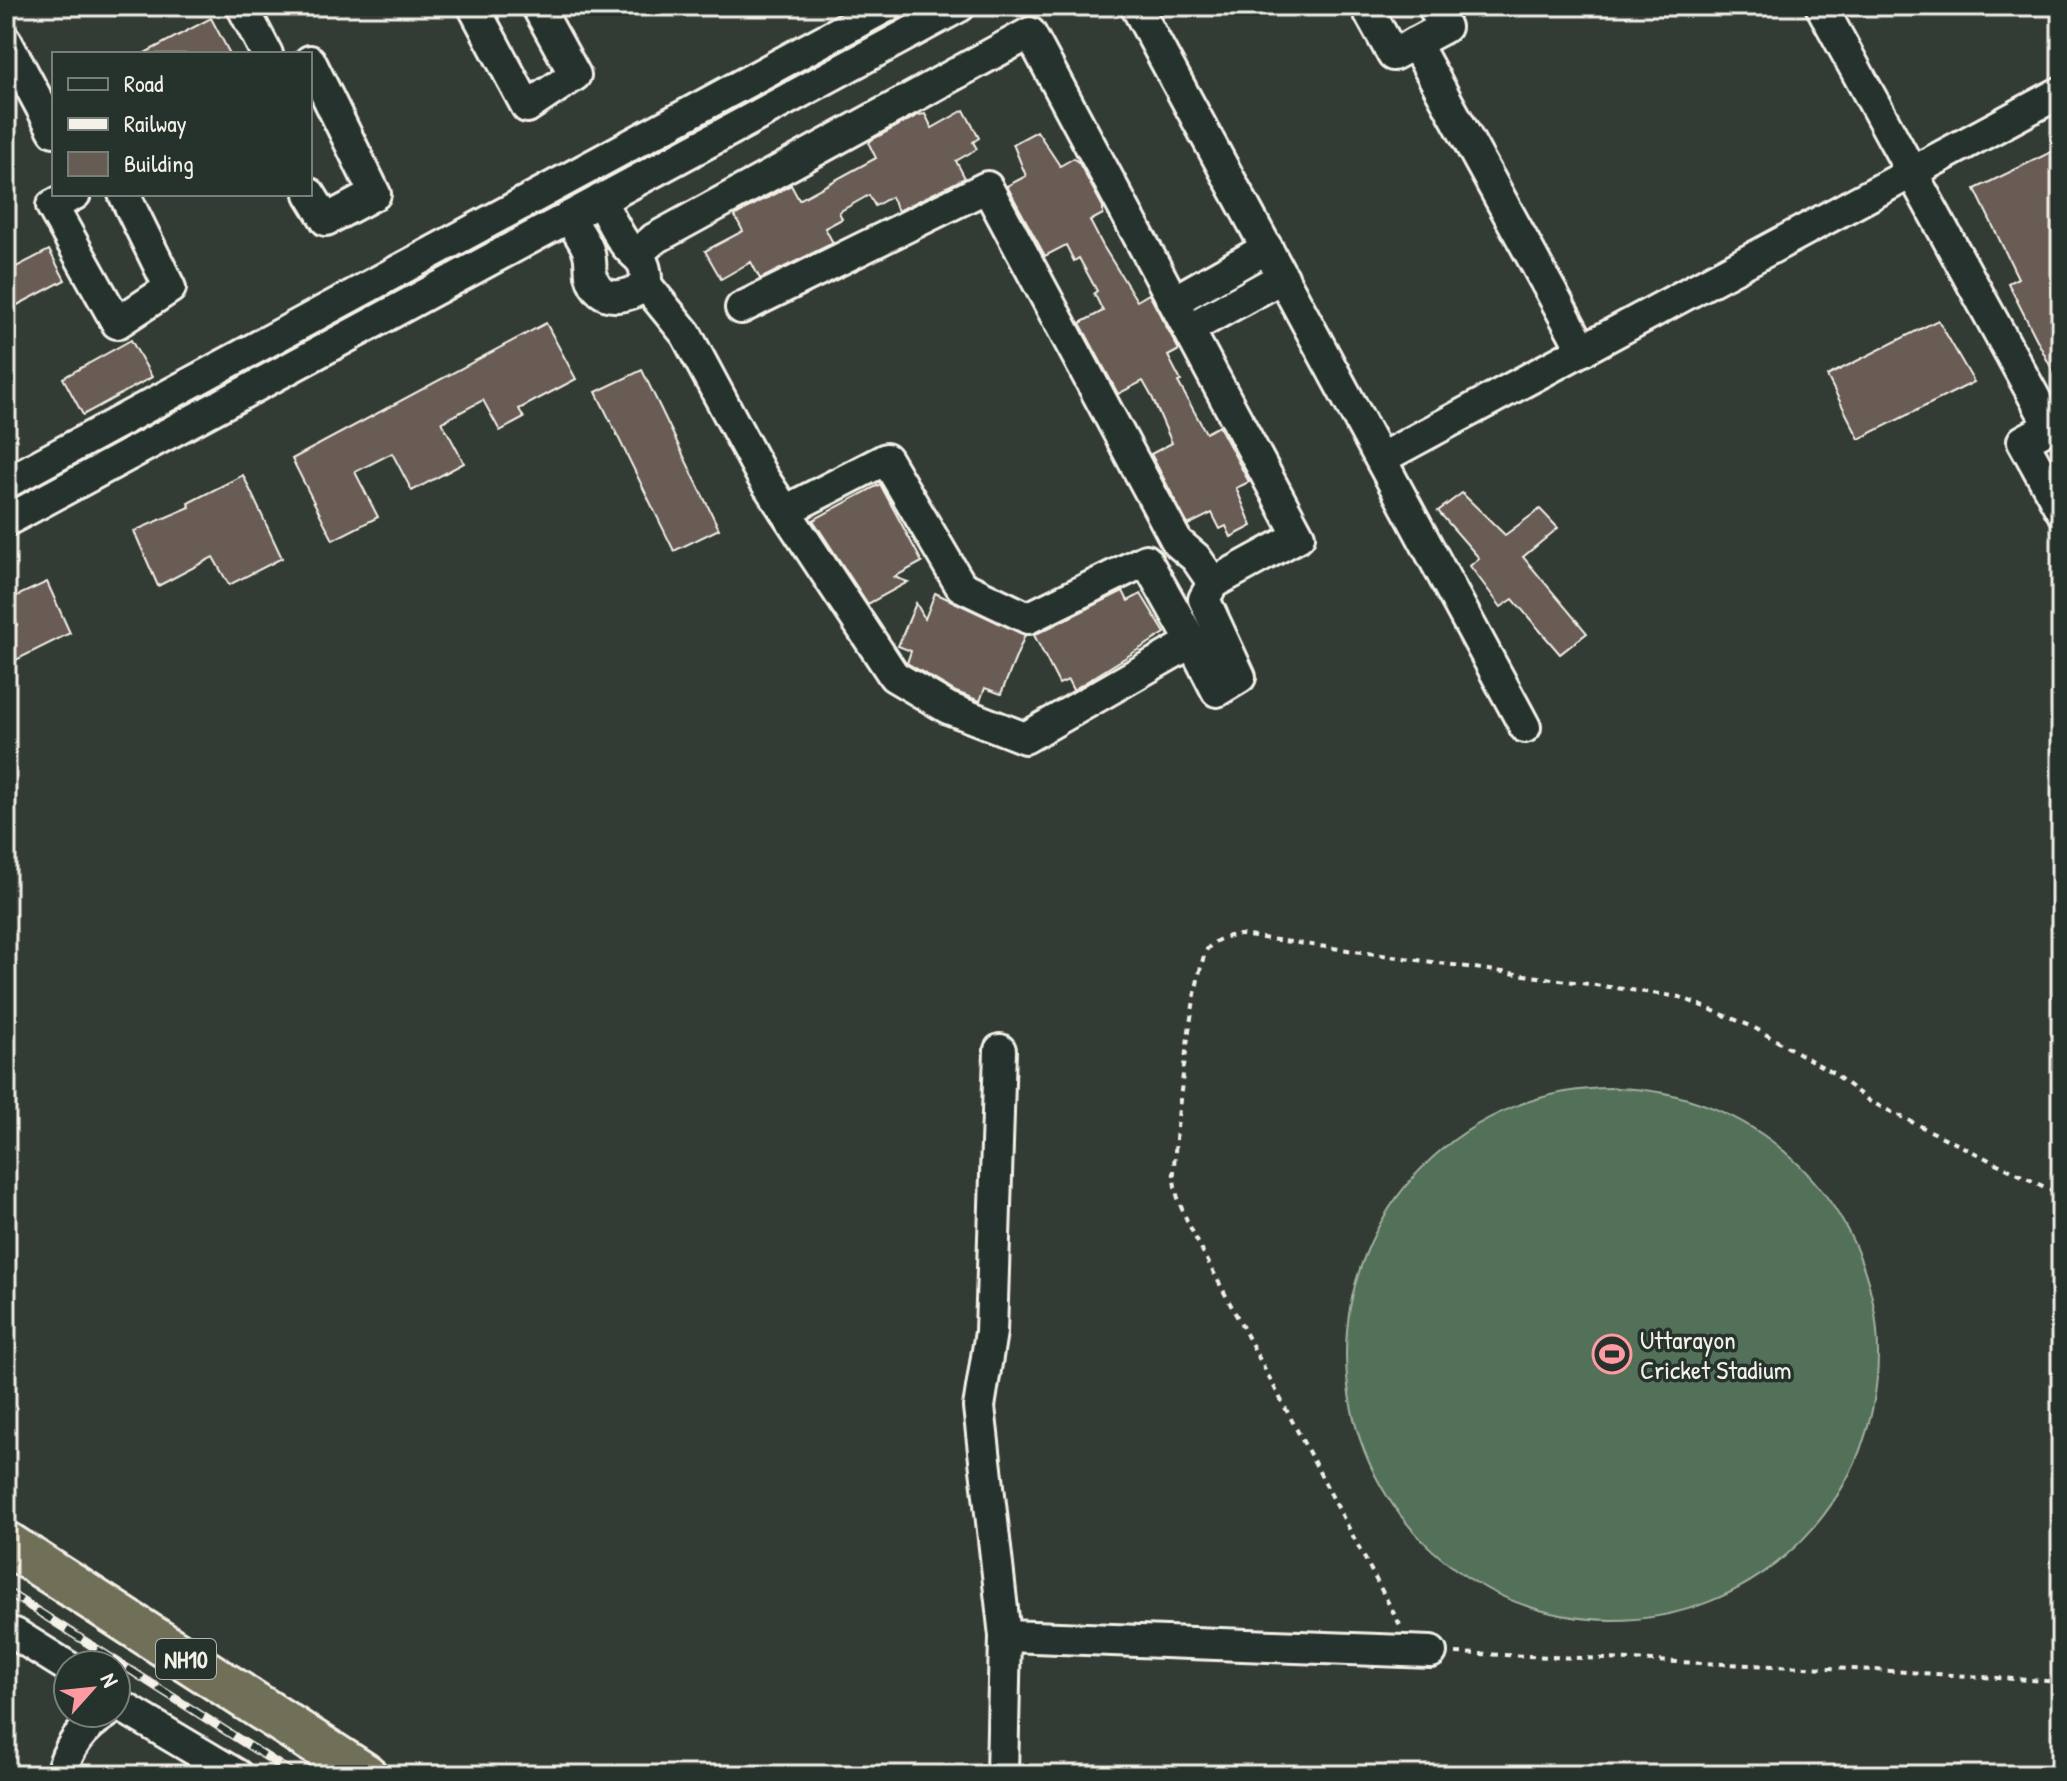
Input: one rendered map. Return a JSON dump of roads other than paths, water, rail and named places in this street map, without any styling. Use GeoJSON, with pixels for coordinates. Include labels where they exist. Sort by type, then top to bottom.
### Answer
{"type":"FeatureCollection","features":[{"type":"Feature","properties":{"kind":"highway","name":"NH10"},"geometry":{"type":"LineString","coordinates":[[6,1543],[365,1775]]}},
{"type":"Feature","properties":{"kind":"street"},"geometry":{"type":"LineString","coordinates":[[242,6],[266,52]]}},
{"type":"Feature","properties":{"kind":"street"},"geometry":{"type":"LineString","coordinates":[[473,6],[527,107],[575,75],[537,6]]}},
{"type":"Feature","properties":{"kind":"street"},"geometry":{"type":"LineString","coordinates":[[6,483],[887,6]]}},
{"type":"Feature","properties":{"kind":"street"},"geometry":{"type":"LineString","coordinates":[[6,521],[960,6]]}},
{"type":"Feature","properties":{"kind":"street"},"geometry":{"type":"LineString","coordinates":[[1136,6],[1525,727]]}},
{"type":"Feature","properties":{"kind":"street"},"geometry":{"type":"LineString","coordinates":[[1366,6],[1393,55],[1445,27],[1433,6]]}},
{"type":"Feature","properties":{"kind":"street"},"geometry":{"type":"LineString","coordinates":[[1821,6],[1911,173],[2056,423],[2023,441],[2061,510]]}},
{"type":"Feature","properties":{"kind":"street"},"geometry":{"type":"LineString","coordinates":[[638,253],[654,239],[1030,33],[1299,536],[1213,583],[1204,599],[1240,677],[1217,691],[1146,560],[1028,618],[961,586],[886,459],[785,511]]}},
{"type":"Feature","properties":{"kind":"street"},"geometry":{"type":"LineString","coordinates":[[6,41],[52,127]]}},
{"type":"Feature","properties":{"kind":"street"},"geometry":{"type":"LineString","coordinates":[[1415,43],[1583,350]]}},
{"type":"Feature","properties":{"kind":"street"},"geometry":{"type":"LineString","coordinates":[[311,196],[326,220],[375,194],[312,65]]}},
{"type":"Feature","properties":{"kind":"street"},"geometry":{"type":"LineString","coordinates":[[1382,458],[2061,92]]}},
{"type":"Feature","properties":{"kind":"street"},"geometry":{"type":"LineString","coordinates":[[741,308],[987,187],[1177,542],[1196,558],[1213,583]]}},
{"type":"Feature","properties":{"kind":"street"},"geometry":{"type":"LineString","coordinates":[[71,196],[52,206],[117,323],[170,288],[125,196]]}},
{"type":"Feature","properties":{"kind":"street"},"geometry":{"type":"LineString","coordinates":[[600,200],[625,244],[638,253],[647,268],[646,285],[686,334],[785,511],[894,676],[948,708],[1025,738],[1192,642]]}},
{"type":"Feature","properties":{"kind":"street"},"geometry":{"type":"LineString","coordinates":[[569,217],[588,251],[592,279],[601,291],[614,297],[629,297],[646,285]]}},
{"type":"Feature","properties":{"kind":"street"},"geometry":{"type":"LineString","coordinates":[[1174,301],[1267,248]]}},
{"type":"Feature","properties":{"kind":"street"},"geometry":{"type":"LineString","coordinates":[[1189,329],[1283,277]]}},
{"type":"Feature","properties":{"kind":"street"},"geometry":{"type":"LineString","coordinates":[[1000,1050],[991,1332],[979,1407],[1005,1636],[1002,1775]]}},
{"type":"Feature","properties":{"kind":"street"},"geometry":{"type":"LineString","coordinates":[[15,1634],[52,1657]]}},
{"type":"Feature","properties":{"kind":"street"},"geometry":{"type":"LineString","coordinates":[[1005,1636],[1431,1652]]}},
{"type":"Feature","properties":{"kind":"street"},"geometry":{"type":"LineString","coordinates":[[132,1717],[237,1775]]}},
{"type":"Feature","properties":{"kind":"street"},"geometry":{"type":"LineString","coordinates":[[61,1775],[63,1763],[84,1729]]}},
{"type":"Feature","properties":{"kind":"railway"},"geometry":{"type":"LineString","coordinates":[[6,1591],[295,1775]]}},
{"type":"Feature","properties":{"kind":"place","name":"Uttarayon Cricket Stadium"},"geometry":{"type":"Point","coordinates":[1612,1354]}}]}
